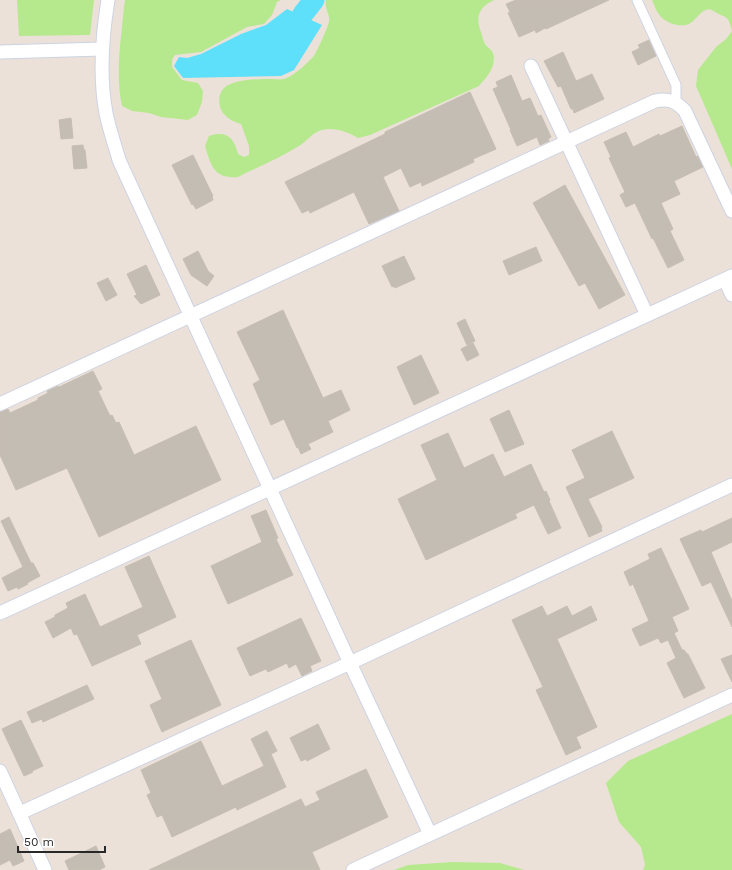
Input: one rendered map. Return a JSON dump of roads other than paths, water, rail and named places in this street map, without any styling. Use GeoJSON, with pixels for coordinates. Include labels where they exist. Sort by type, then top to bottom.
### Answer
{"type":"FeatureCollection","features":[{"type":"Feature","properties":{"kind":"street"},"geometry":{"type":"LineString","coordinates":[[108,0],[102,48],[103,82],[106,112],[119,160],[430,834]]}},
{"type":"Feature","properties":{"kind":"street"},"geometry":{"type":"LineString","coordinates":[[637,0],[676,85],[676,102]]}},
{"type":"Feature","properties":{"kind":"street"},"geometry":{"type":"LineString","coordinates":[[0,52],[102,48]]}},
{"type":"Feature","properties":{"kind":"street"},"geometry":{"type":"LineString","coordinates":[[531,66],[647,314]]}},
{"type":"Feature","properties":{"kind":"street"},"geometry":{"type":"LineString","coordinates":[[0,404],[655,101],[669,99],[676,102],[689,117],[732,211]]}},
{"type":"Feature","properties":{"kind":"street"},"geometry":{"type":"LineString","coordinates":[[0,613],[728,278],[732,295]]}},
{"type":"Feature","properties":{"kind":"street"},"geometry":{"type":"LineString","coordinates":[[20,813],[350,663],[732,485]]}},
{"type":"Feature","properties":{"kind":"street"},"geometry":{"type":"LineString","coordinates":[[353,870],[732,695]]}},
{"type":"Feature","properties":{"kind":"street"},"geometry":{"type":"LineString","coordinates":[[0,771],[45,870]]}},
{"type":"Feature","properties":{"kind":"water"},"geometry":{"type":"Polygon","coordinates":[[[287,9],[322,25],[294,70],[281,76],[183,78],[174,66],[179,57],[187,58],[201,54],[241,34],[266,25],[287,9]]]}},
{"type":"Feature","properties":{"kind":"waterway"},"geometry":{"type":"LineString","coordinates":[[303,14],[314,0]]}}]}
